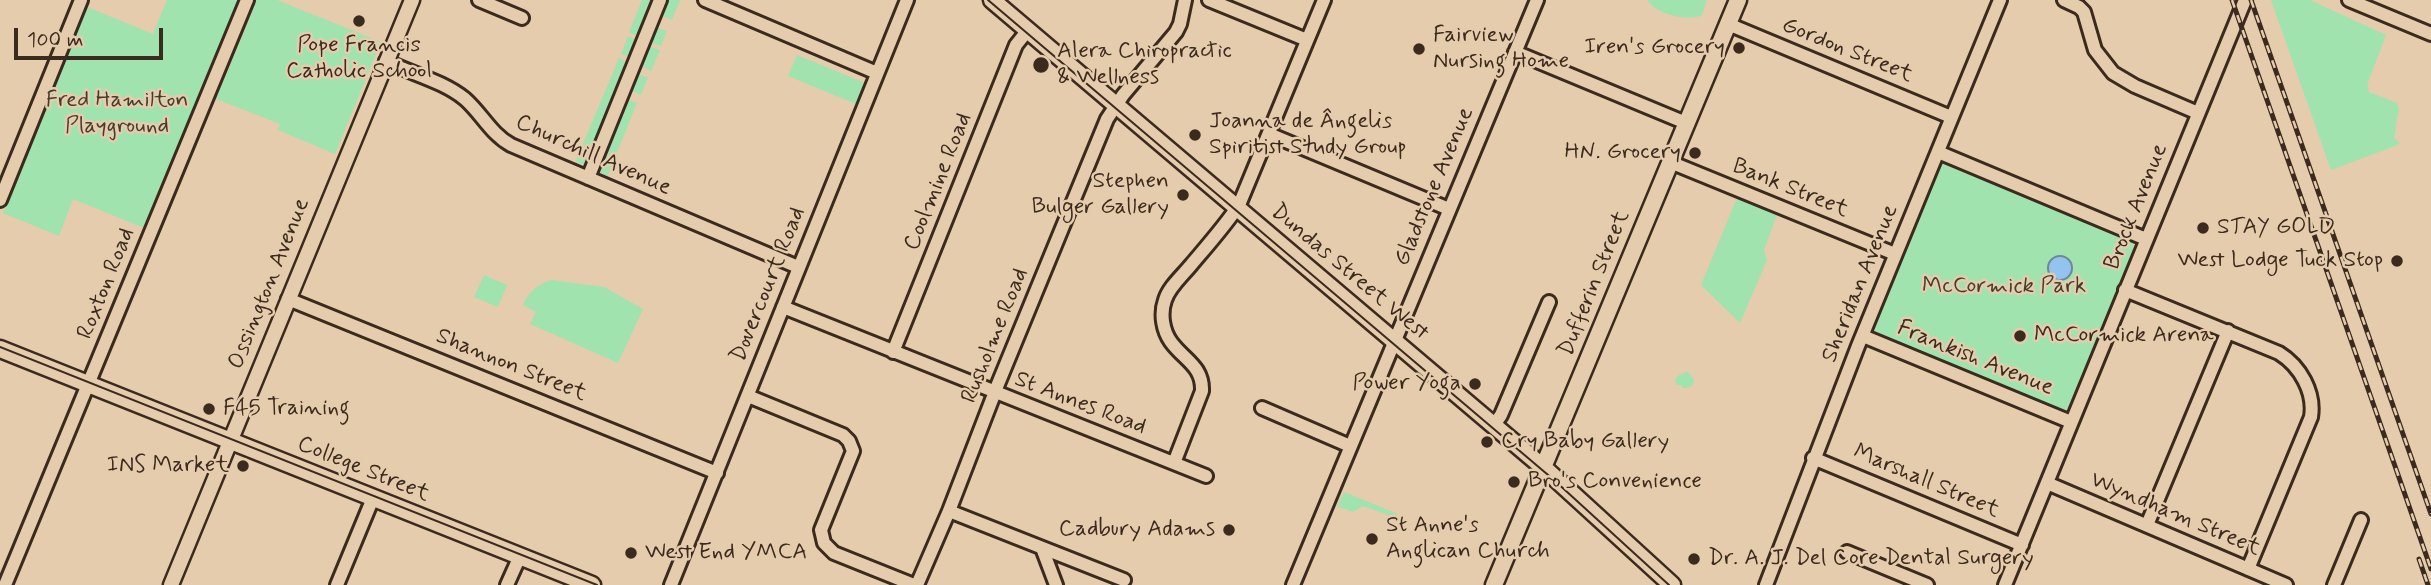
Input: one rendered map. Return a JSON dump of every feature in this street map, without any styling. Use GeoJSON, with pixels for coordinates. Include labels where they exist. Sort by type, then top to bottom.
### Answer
{"type":"FeatureCollection","features":[{"type":"Feature","properties":{"kind":"main road","name":"Dundas Street West"},"geometry":{"type":"LineString","coordinates":[[992,0],[1544,467],[1672,585]]}},
{"type":"Feature","properties":{"kind":"main road","name":"Dufferin Street"},"geometry":{"type":"LineString","coordinates":[[1494,585],[1738,0]]}},
{"type":"Feature","properties":{"kind":"main road","name":"College Street"},"geometry":{"type":"LineString","coordinates":[[0,349],[592,585]]}},
{"type":"Feature","properties":{"kind":"street"},"geometry":{"type":"LineString","coordinates":[[0,200],[81,0]]}},
{"type":"Feature","properties":{"kind":"street","name":"Roxton Road"},"geometry":{"type":"LineString","coordinates":[[5,585],[247,0]]}},
{"type":"Feature","properties":{"kind":"street","name":"Ossington Avenue"},"geometry":{"type":"LineString","coordinates":[[171,585],[412,0]]}},
{"type":"Feature","properties":{"kind":"street"},"geometry":{"type":"LineString","coordinates":[[479,0],[522,18]]}},
{"type":"Feature","properties":{"kind":"street"},"geometry":{"type":"LineString","coordinates":[[588,178],[660,0]]}},
{"type":"Feature","properties":{"kind":"street"},"geometry":{"type":"LineString","coordinates":[[705,0],[877,73]]}},
{"type":"Feature","properties":{"kind":"street","name":"Dovercourt Road"},"geometry":{"type":"LineString","coordinates":[[671,585],[907,0]]}},
{"type":"Feature","properties":{"kind":"street","name":"Rusholme Road"},"geometry":{"type":"LineString","coordinates":[[916,585],[949,511],[1108,117],[1175,32],[1180,24],[1185,0]]}},
{"type":"Feature","properties":{"kind":"street"},"geometry":{"type":"LineString","coordinates":[[1209,0],[1307,40]]}},
{"type":"Feature","properties":{"kind":"street"},"geometry":{"type":"LineString","coordinates":[[1174,463],[1203,383],[1198,370],[1167,335],[1163,318],[1164,303],[1173,287],[1237,207],[1324,0]]}},
{"type":"Feature","properties":{"kind":"street","name":"Gladstone Avenue"},"geometry":{"type":"LineString","coordinates":[[1293,585],[1537,0]]}},
{"type":"Feature","properties":{"kind":"street","name":"Sheridan Avenue"},"geometry":{"type":"LineString","coordinates":[[1766,583],[1813,458],[2000,0]]}},
{"type":"Feature","properties":{"kind":"street"},"geometry":{"type":"LineString","coordinates":[[2064,0],[2084,12],[2095,50],[2113,73],[2134,86],[2199,113]]}},
{"type":"Feature","properties":{"kind":"street","name":"Brock Avenue"},"geometry":{"type":"LineString","coordinates":[[2006,585],[2245,0]]}},
{"type":"Feature","properties":{"kind":"street"},"geometry":{"type":"LineString","coordinates":[[2348,0],[2431,34]]}},
{"type":"Feature","properties":{"kind":"street","name":"Gordon Street"},"geometry":{"type":"LineString","coordinates":[[1728,24],[1951,117]]}},
{"type":"Feature","properties":{"kind":"street","name":"Coolmine Road"},"geometry":{"type":"LineString","coordinates":[[893,352],[1016,45],[1028,30]]}},
{"type":"Feature","properties":{"kind":"street"},"geometry":{"type":"LineString","coordinates":[[1515,52],[1686,123]]}},
{"type":"Feature","properties":{"kind":"street","name":"Churchill Avenue"},"geometry":{"type":"LineString","coordinates":[[386,61],[452,90],[470,105],[503,141],[798,267]]}},
{"type":"Feature","properties":{"kind":"street"},"geometry":{"type":"LineString","coordinates":[[1269,134],[1449,209]]}},
{"type":"Feature","properties":{"kind":"street"},"geometry":{"type":"LineString","coordinates":[[1938,152],[2146,239]]}},
{"type":"Feature","properties":{"kind":"street","name":"Bank Street"},"geometry":{"type":"LineString","coordinates":[[1670,162],[1895,254]]}},
{"type":"Feature","properties":{"kind":"street"},"geometry":{"type":"LineString","coordinates":[[2126,290],[2288,358],[2305,381],[2313,408],[2311,417],[2248,569]]}},
{"type":"Feature","properties":{"kind":"street","name":"Shannon Street"},"geometry":{"type":"LineString","coordinates":[[288,299],[717,472]]}},
{"type":"Feature","properties":{"kind":"street"},"geometry":{"type":"LineString","coordinates":[[1494,425],[1502,415],[1549,302]]}},
{"type":"Feature","properties":{"kind":"street","name":"St Annes Road"},"geometry":{"type":"LineString","coordinates":[[783,307],[1206,477]]}},
{"type":"Feature","properties":{"kind":"street"},"geometry":{"type":"LineString","coordinates":[[2147,525],[2228,331]]}},
{"type":"Feature","properties":{"kind":"street","name":"Frankish Avenue"},"geometry":{"type":"LineString","coordinates":[[1863,336],[2071,422]]}},
{"type":"Feature","properties":{"kind":"street"},"geometry":{"type":"LineString","coordinates":[[748,397],[843,435],[849,440],[853,451],[822,525],[824,543],[834,552],[916,585]]}},
{"type":"Feature","properties":{"kind":"street"},"geometry":{"type":"LineString","coordinates":[[1262,408],[1350,446]]}},
{"type":"Feature","properties":{"kind":"street","name":"Marshall Street"},"geometry":{"type":"LineString","coordinates":[[1813,458],[2022,545]]}},
{"type":"Feature","properties":{"kind":"street","name":"Wyndham Street"},"geometry":{"type":"LineString","coordinates":[[2047,483],[2286,585]]}},
{"type":"Feature","properties":{"kind":"street"},"geometry":{"type":"LineString","coordinates":[[337,585],[373,498]]}},
{"type":"Feature","properties":{"kind":"street"},"geometry":{"type":"LineString","coordinates":[[949,511],[1124,580]]}},
{"type":"Feature","properties":{"kind":"street"},"geometry":{"type":"LineString","coordinates":[[2334,585],[2361,520]]}},
{"type":"Feature","properties":{"kind":"street"},"geometry":{"type":"LineString","coordinates":[[1042,548],[1056,585]]}},
{"type":"Feature","properties":{"kind":"street"},"geometry":{"type":"LineString","coordinates":[[1847,552],[1927,585]]}},
{"type":"Feature","properties":{"kind":"street"},"geometry":{"type":"LineString","coordinates":[[507,585],[520,556]]}},
{"type":"Feature","properties":{"kind":"green space","name":"Fred Hamilton Playground"},"geometry":{"type":"Polygon","coordinates":[[[167,0],[239,0],[144,228],[73,199],[59,236],[3,213],[87,7],[153,34],[167,0]]]}},
{"type":"Feature","properties":{"kind":"green space"},"geometry":{"type":"Polygon","coordinates":[[[257,0],[277,0],[381,42],[335,154],[278,130],[280,124],[216,99],[257,0]]]}},
{"type":"Feature","properties":{"kind":"green space"},"geometry":{"type":"Polygon","coordinates":[[[642,0],[656,0],[642,34],[637,36],[629,32],[642,0]]]}},
{"type":"Feature","properties":{"kind":"green space"},"geometry":{"type":"Polygon","coordinates":[[[666,0],[680,0],[672,20],[660,15],[666,0]]]}},
{"type":"Feature","properties":{"kind":"green space"},"geometry":{"type":"Polygon","coordinates":[[[1647,0],[1707,0],[1702,15],[1688,18],[1665,13],[1647,0]]]}},
{"type":"Feature","properties":{"kind":"green space"},"geometry":{"type":"Polygon","coordinates":[[[2271,0],[2310,0],[2386,35],[2367,85],[2369,92],[2397,103],[2399,110],[2394,137],[2400,144],[2331,170],[2271,0]]]}},
{"type":"Feature","properties":{"kind":"green space"},"geometry":{"type":"Polygon","coordinates":[[[656,27],[667,31],[661,46],[649,42],[656,27]]]}},
{"type":"Feature","properties":{"kind":"green space"},"geometry":{"type":"Polygon","coordinates":[[[628,36],[637,40],[633,56],[630,57],[621,54],[628,36]]]}},
{"type":"Feature","properties":{"kind":"green space"},"geometry":{"type":"Polygon","coordinates":[[[648,46],[660,50],[651,71],[640,65],[648,46]]]}},
{"type":"Feature","properties":{"kind":"green space"},"geometry":{"type":"Polygon","coordinates":[[[797,55],[865,83],[856,104],[788,76],[797,55]]]}},
{"type":"Feature","properties":{"kind":"green space"},"geometry":{"type":"Polygon","coordinates":[[[619,58],[629,67],[590,160],[584,164],[575,163],[619,58]]]}},
{"type":"Feature","properties":{"kind":"green space"},"geometry":{"type":"Polygon","coordinates":[[[636,74],[648,77],[641,95],[630,90],[636,74]]]}},
{"type":"Feature","properties":{"kind":"green space"},"geometry":{"type":"Polygon","coordinates":[[[626,99],[637,103],[607,177],[600,174],[599,167],[626,99]]]}},
{"type":"Feature","properties":{"kind":"green space","name":"McCormick Park"},"geometry":{"type":"Polygon","coordinates":[[[1942,163],[2133,241],[2134,248],[2065,410],[1873,331],[1942,163]]]}},
{"type":"Feature","properties":{"kind":"green space"},"geometry":{"type":"Polygon","coordinates":[[[1737,198],[1777,215],[1764,250],[1767,260],[1740,323],[1701,285],[1737,198]]]}},
{"type":"Feature","properties":{"kind":"green space"},"geometry":{"type":"Polygon","coordinates":[[[484,275],[507,285],[498,307],[474,297],[484,275]]]}},
{"type":"Feature","properties":{"kind":"green space"},"geometry":{"type":"Polygon","coordinates":[[[551,280],[604,287],[643,309],[618,363],[530,324],[536,312],[523,305],[534,289],[551,280]]]}},
{"type":"Feature","properties":{"kind":"green space"},"geometry":{"type":"Polygon","coordinates":[[[1686,372],[1694,379],[1693,385],[1683,388],[1676,385],[1675,380],[1686,372]]]}},
{"type":"Feature","properties":{"kind":"green space"},"geometry":{"type":"Polygon","coordinates":[[[1344,492],[1398,514],[1396,518],[1363,506],[1353,512],[1337,506],[1344,492]]]}},
{"type":"Feature","properties":{"kind":"water"},"geometry":{"type":"Polygon","coordinates":[[[2060,256],[2069,259],[2072,268],[2069,277],[2060,280],[2051,277],[2048,268],[2051,259],[2060,256]]]}},
{"type":"Feature","properties":{"kind":"tram line"},"geometry":{"type":"LineString","coordinates":[[988,0],[1554,480],[1669,585]]}},
{"type":"Feature","properties":{"kind":"tram line"},"geometry":{"type":"LineString","coordinates":[[0,347],[597,585]]}},
{"type":"Feature","properties":{"kind":"railway"},"geometry":{"type":"LineString","coordinates":[[2232,0],[2431,569]]}},
{"type":"Feature","properties":{"kind":"railway"},"geometry":{"type":"LineString","coordinates":[[2251,0],[2431,514]]}},
{"type":"Feature","properties":{"kind":"railway"},"geometry":{"type":"LineString","coordinates":[[2419,559],[2428,585]]}},
{"type":"Feature","properties":{"kind":"place","name":"Pope Francis Catholic School"},"geometry":{"type":"Point","coordinates":[359,21]}},
{"type":"Feature","properties":{"kind":"place","name":"Iren's Grocery"},"geometry":{"type":"Point","coordinates":[1739,48]}},
{"type":"Feature","properties":{"kind":"place","name":"Fairview Nursing Home"},"geometry":{"type":"Point","coordinates":[1419,49]}},
{"type":"Feature","properties":{"kind":"place","name":"Alera Chiropractic & Wellness"},"geometry":{"type":"Point","coordinates":[1041,65]}},
{"type":"Feature","properties":{"kind":"place","name":"Joanna de Ângelis Spiritist Study Group"},"geometry":{"type":"Point","coordinates":[1195,135]}},
{"type":"Feature","properties":{"kind":"place","name":"HN. Grocery"},"geometry":{"type":"Point","coordinates":[1695,153]}},
{"type":"Feature","properties":{"kind":"place","name":"Stephen Bulger Gallery"},"geometry":{"type":"Point","coordinates":[1183,195]}},
{"type":"Feature","properties":{"kind":"place","name":"STAY GOLD"},"geometry":{"type":"Point","coordinates":[2203,228]}},
{"type":"Feature","properties":{"kind":"place","name":"West Lodge Tuck Stop"},"geometry":{"type":"Point","coordinates":[2397,261]}},
{"type":"Feature","properties":{"kind":"place","name":"McCormick Arena"},"geometry":{"type":"Point","coordinates":[2020,336]}},
{"type":"Feature","properties":{"kind":"place","name":"Power Yoga"},"geometry":{"type":"Point","coordinates":[1475,384]}},
{"type":"Feature","properties":{"kind":"place","name":"F45 Training"},"geometry":{"type":"Point","coordinates":[209,409]}},
{"type":"Feature","properties":{"kind":"place","name":"Cry Baby Gallery"},"geometry":{"type":"Point","coordinates":[1487,442]}},
{"type":"Feature","properties":{"kind":"place","name":"INS Market"},"geometry":{"type":"Point","coordinates":[243,466]}},
{"type":"Feature","properties":{"kind":"place","name":"Bro's Convenience"},"geometry":{"type":"Point","coordinates":[1514,482]}},
{"type":"Feature","properties":{"kind":"place","name":"Cadbury Adams"},"geometry":{"type":"Point","coordinates":[1229,530]}},
{"type":"Feature","properties":{"kind":"place","name":"St Anne's Anglican Church"},"geometry":{"type":"Point","coordinates":[1372,539]}},
{"type":"Feature","properties":{"kind":"place","name":"West End YMCA"},"geometry":{"type":"Point","coordinates":[631,553]}},
{"type":"Feature","properties":{"kind":"place","name":"Dr. A. J. Del Core Dental Surgery"},"geometry":{"type":"Point","coordinates":[1694,559]}}]}
